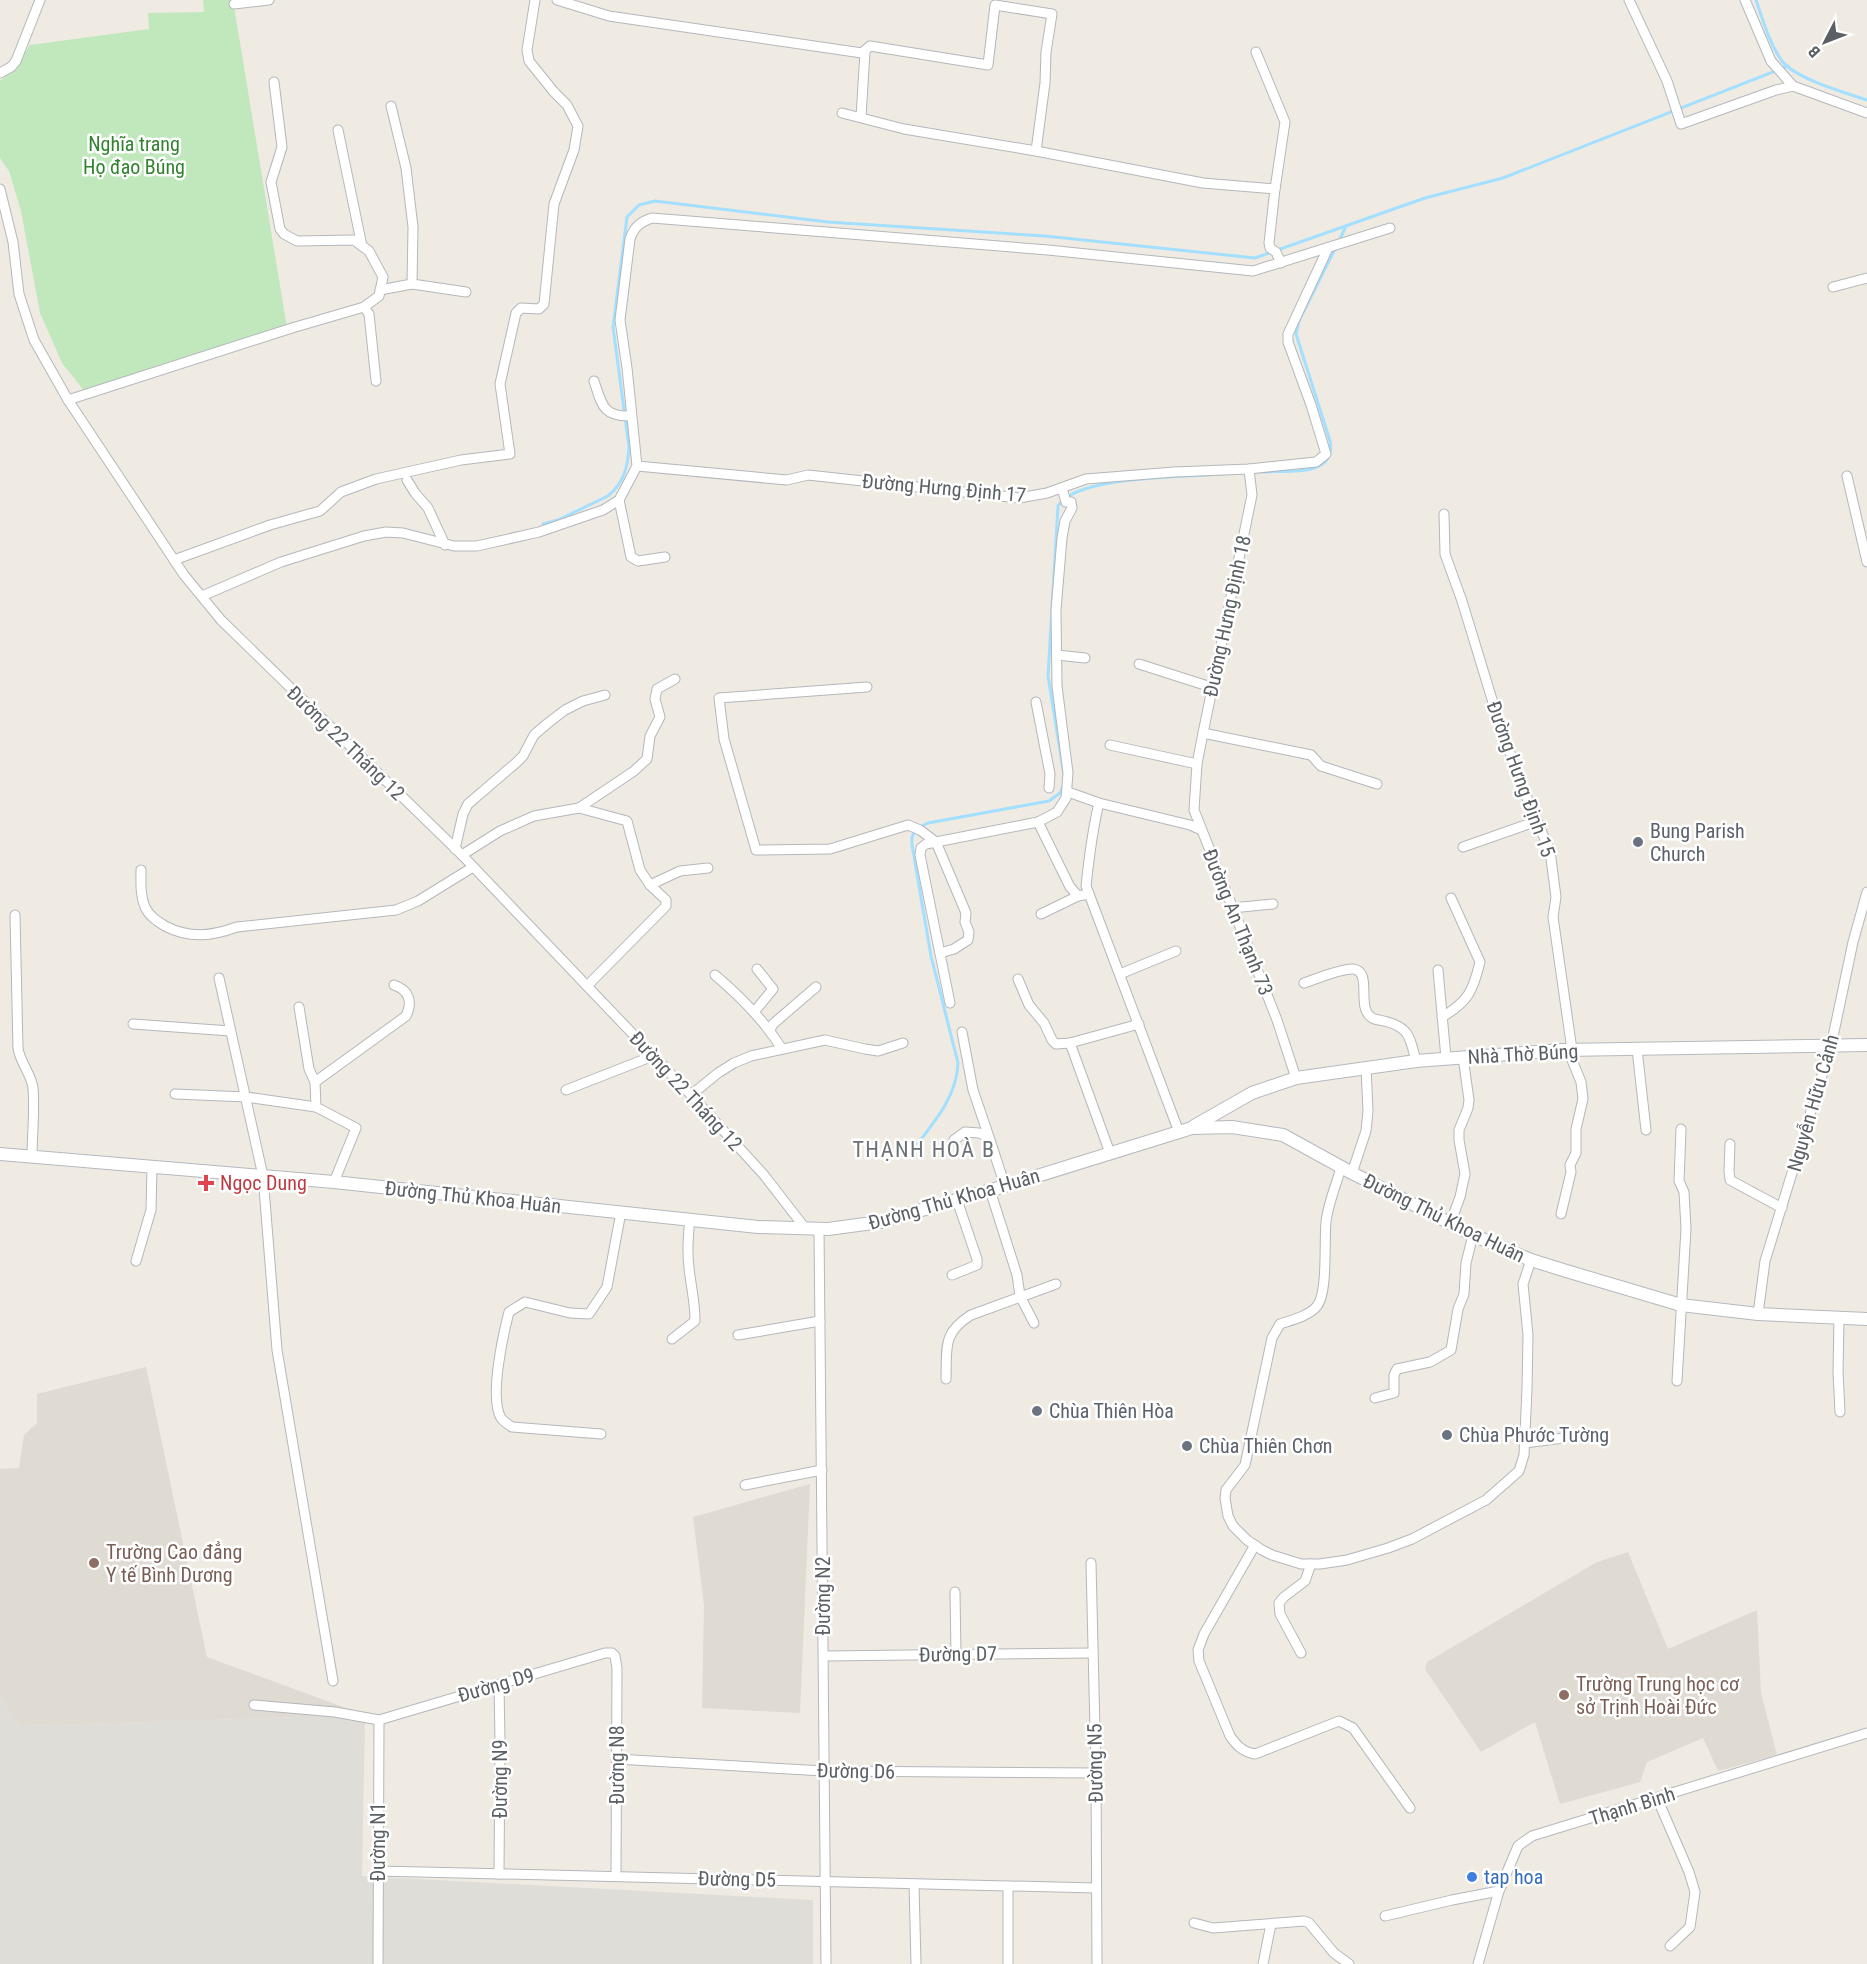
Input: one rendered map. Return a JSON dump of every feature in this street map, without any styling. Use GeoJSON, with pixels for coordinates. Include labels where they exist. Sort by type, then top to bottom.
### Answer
{"type":"FeatureCollection","features":[{"type":"Feature","properties":{"kind":"main road","name":"Nhà Thờ Búng"},"geometry":{"type":"LineString","coordinates":[[1185,1130],[1252,1093],[1296,1078],[1416,1060],[1570,1050],[1867,1045]]}},
{"type":"Feature","properties":{"kind":"main road","name":"Đường Thủ Khoa Huân"},"geometry":{"type":"LineString","coordinates":[[0,1154],[334,1182],[758,1227],[828,1229],[880,1222],[1185,1130],[1232,1127],[1283,1135],[1450,1224],[1531,1260],[1681,1305],[1758,1314],[1867,1319]]}},
{"type":"Feature","properties":{"kind":"street"},"geometry":{"type":"LineString","coordinates":[[0,73],[11,67],[15,61],[40,0]]}},
{"type":"Feature","properties":{"kind":"street"},"geometry":{"type":"LineString","coordinates":[[234,4],[269,0]]}},
{"type":"Feature","properties":{"kind":"street"},"geometry":{"type":"LineString","coordinates":[[174,560],[270,525],[320,511],[341,492],[376,479],[461,460],[510,454],[500,380],[516,313],[521,308],[539,309],[544,304],[554,204],[574,150],[578,126],[567,105],[529,61],[527,50],[535,0]]}},
{"type":"Feature","properties":{"kind":"street"},"geometry":{"type":"LineString","coordinates":[[557,0],[609,16],[865,52]]}},
{"type":"Feature","properties":{"kind":"street"},"geometry":{"type":"LineString","coordinates":[[1629,0],[1667,81],[1681,124],[1793,86]]}},
{"type":"Feature","properties":{"kind":"street"},"geometry":{"type":"LineString","coordinates":[[1745,0],[1771,60],[1793,86],[1867,113]]}},
{"type":"Feature","properties":{"kind":"street"},"geometry":{"type":"LineString","coordinates":[[861,117],[865,52],[870,46],[988,65],[995,5],[1052,14],[1036,151]]}},
{"type":"Feature","properties":{"kind":"street"},"geometry":{"type":"LineString","coordinates":[[1256,52],[1285,122],[1269,243],[1270,248],[1280,260]]}},
{"type":"Feature","properties":{"kind":"street"},"geometry":{"type":"LineString","coordinates":[[68,400],[292,328],[364,308],[379,296],[383,277],[369,251],[354,240],[297,241],[280,229],[271,182],[282,147],[274,82]]}},
{"type":"Feature","properties":{"kind":"street"},"geometry":{"type":"LineString","coordinates":[[391,106],[406,168],[413,227],[412,284]]}},
{"type":"Feature","properties":{"kind":"street"},"geometry":{"type":"LineString","coordinates":[[842,113],[904,129],[1036,151],[1203,183],[1275,189]]}},
{"type":"Feature","properties":{"kind":"street"},"geometry":{"type":"LineString","coordinates":[[338,130],[362,246]]}},
{"type":"Feature","properties":{"kind":"street","name":"Đường 22 Tháng 12"},"geometry":{"type":"LineString","coordinates":[[0,189],[5,228],[20,294],[34,340],[68,400],[174,560],[230,628],[473,867],[692,1095],[764,1175],[805,1228]]}},
{"type":"Feature","properties":{"kind":"street"},"geometry":{"type":"LineString","coordinates":[[202,596],[281,562],[375,534],[403,533],[445,545],[477,546],[522,537],[603,510],[619,500],[637,466],[626,416],[627,368],[620,320],[630,238],[638,225],[652,218],[1048,250],[1253,271],[1280,260],[1328,248],[1390,228]]}},
{"type":"Feature","properties":{"kind":"street","name":"Đường Hưng Định 17"},"geometry":{"type":"LineString","coordinates":[[637,466],[788,480],[808,475],[1019,498],[1047,493],[1086,479],[1249,469],[1316,462],[1326,454],[1288,342],[1288,334],[1328,248]]}},
{"type":"Feature","properties":{"kind":"street"},"geometry":{"type":"LineString","coordinates":[[1833,287],[1867,278]]}},
{"type":"Feature","properties":{"kind":"street"},"geometry":{"type":"LineString","coordinates":[[380,290],[412,284],[466,292]]}},
{"type":"Feature","properties":{"kind":"street"},"geometry":{"type":"LineString","coordinates":[[364,308],[369,314],[376,381]]}},
{"type":"Feature","properties":{"kind":"street"},"geometry":{"type":"LineString","coordinates":[[594,381],[605,409],[614,415],[626,416]]}},
{"type":"Feature","properties":{"kind":"street","name":"Đường Hưng Định 18"},"geometry":{"type":"LineString","coordinates":[[1197,764],[1252,495],[1249,469]]}},
{"type":"Feature","properties":{"kind":"street"},"geometry":{"type":"LineString","coordinates":[[1847,476],[1867,562]]}},
{"type":"Feature","properties":{"kind":"street"},"geometry":{"type":"LineString","coordinates":[[407,480],[428,508],[445,545]]}},
{"type":"Feature","properties":{"kind":"street"},"geometry":{"type":"LineString","coordinates":[[950,1003],[920,855],[921,848],[926,844],[1038,822],[1057,812],[1068,792],[1068,773],[1057,686],[1056,610],[1062,538],[1065,521],[1072,508],[1062,488]]}},
{"type":"Feature","properties":{"kind":"street"},"geometry":{"type":"LineString","coordinates":[[619,500],[631,557],[638,561],[665,557]]}},
{"type":"Feature","properties":{"kind":"street","name":"Đường Hưng Định 15"},"geometry":{"type":"LineString","coordinates":[[1443,514],[1445,554],[1462,601],[1498,719],[1521,784],[1550,851],[1556,897],[1553,917],[1570,1050],[1581,1082],[1583,1098],[1576,1129],[1576,1154],[1570,1165],[1561,1214]]}},
{"type":"Feature","properties":{"kind":"street"},"geometry":{"type":"LineString","coordinates":[[1057,655],[1085,658]]}},
{"type":"Feature","properties":{"kind":"street"},"geometry":{"type":"LineString","coordinates":[[1139,664],[1211,687]]}},
{"type":"Feature","properties":{"kind":"street"},"geometry":{"type":"LineString","coordinates":[[458,852],[534,816],[579,808],[634,771],[647,759],[650,736],[660,717],[655,699],[657,689],[675,679]]}},
{"type":"Feature","properties":{"kind":"street"},"geometry":{"type":"LineString","coordinates":[[867,687],[719,698],[724,739],[756,850],[830,849],[908,825],[920,830],[936,842],[966,913],[965,922],[970,936],[968,940],[954,949],[940,953]]}},
{"type":"Feature","properties":{"kind":"street"},"geometry":{"type":"LineString","coordinates":[[458,852],[463,814],[468,804],[523,756],[534,735],[565,710],[583,701],[605,695]]}},
{"type":"Feature","properties":{"kind":"street"},"geometry":{"type":"LineString","coordinates":[[1035,702],[1053,774],[1049,788]]}},
{"type":"Feature","properties":{"kind":"street"},"geometry":{"type":"LineString","coordinates":[[1203,733],[1311,755],[1321,766],[1377,784]]}},
{"type":"Feature","properties":{"kind":"street"},"geometry":{"type":"LineString","coordinates":[[1110,745],[1197,764]]}},
{"type":"Feature","properties":{"kind":"street","name":"Đường An Thạnh 73"},"geometry":{"type":"LineString","coordinates":[[1197,764],[1194,810],[1277,1020],[1296,1078]]}},
{"type":"Feature","properties":{"kind":"street"},"geometry":{"type":"LineString","coordinates":[[1053,774],[1068,773]]}},
{"type":"Feature","properties":{"kind":"street"},"geometry":{"type":"LineString","coordinates":[[1068,792],[1098,803],[1190,825],[1201,830]]}},
{"type":"Feature","properties":{"kind":"street"},"geometry":{"type":"LineString","coordinates":[[1098,803],[1086,886],[1139,1024],[1185,1130]]}},
{"type":"Feature","properties":{"kind":"street"},"geometry":{"type":"LineString","coordinates":[[579,808],[627,821],[640,870],[650,885],[666,900],[666,906],[587,986]]}},
{"type":"Feature","properties":{"kind":"street"},"geometry":{"type":"LineString","coordinates":[[1463,847],[1537,821]]}},
{"type":"Feature","properties":{"kind":"street"},"geometry":{"type":"LineString","coordinates":[[1038,822],[1070,887],[1078,896]]}},
{"type":"Feature","properties":{"kind":"street"},"geometry":{"type":"LineString","coordinates":[[141,870],[140,890],[145,908],[150,915],[157,921],[185,934],[202,935],[237,927],[396,910],[418,902],[473,867]]}},
{"type":"Feature","properties":{"kind":"street"},"geometry":{"type":"LineString","coordinates":[[650,885],[680,871],[708,868]]}},
{"type":"Feature","properties":{"kind":"street","name":"Nguyễn Hữu Cảnh"},"geometry":{"type":"LineString","coordinates":[[1758,1314],[1765,1261],[1831,1046],[1853,942],[1867,891]]}},
{"type":"Feature","properties":{"kind":"street"},"geometry":{"type":"LineString","coordinates":[[1041,914],[1078,896],[1089,894]]}},
{"type":"Feature","properties":{"kind":"street"},"geometry":{"type":"LineString","coordinates":[[1442,1017],[1461,1006],[1470,993],[1480,962],[1451,898]]}},
{"type":"Feature","properties":{"kind":"street"},"geometry":{"type":"LineString","coordinates":[[1232,908],[1273,904]]}},
{"type":"Feature","properties":{"kind":"street"},"geometry":{"type":"LineString","coordinates":[[15,915],[18,1048],[20,1060],[30,1076],[33,1088],[32,1157]]}},
{"type":"Feature","properties":{"kind":"street"},"geometry":{"type":"LineString","coordinates":[[1120,974],[1176,951]]}},
{"type":"Feature","properties":{"kind":"street"},"geometry":{"type":"LineString","coordinates":[[1304,983],[1351,968],[1359,971],[1363,976],[1368,1015],[1405,1030],[1416,1060]]}},
{"type":"Feature","properties":{"kind":"street"},"geometry":{"type":"LineString","coordinates":[[754,1012],[773,989],[757,969]]}},
{"type":"Feature","properties":{"kind":"street"},"geometry":{"type":"LineString","coordinates":[[1438,970],[1446,1058]]}},
{"type":"Feature","properties":{"kind":"street"},"geometry":{"type":"LineString","coordinates":[[715,975],[754,1012],[770,1030],[782,1049]]}},
{"type":"Feature","properties":{"kind":"street"},"geometry":{"type":"LineString","coordinates":[[219,978],[263,1176],[277,1350],[333,1681]]}},
{"type":"Feature","properties":{"kind":"street"},"geometry":{"type":"LineString","coordinates":[[1018,979],[1029,1005],[1044,1023],[1052,1040],[1060,1044],[1139,1024]]}},
{"type":"Feature","properties":{"kind":"street"},"geometry":{"type":"LineString","coordinates":[[315,1082],[406,1016],[410,1006],[408,995],[400,987],[394,985]]}},
{"type":"Feature","properties":{"kind":"street"},"geometry":{"type":"LineString","coordinates":[[770,1030],[773,1024],[816,987]]}},
{"type":"Feature","properties":{"kind":"street"},"geometry":{"type":"LineString","coordinates":[[299,1007],[309,1069],[315,1082],[316,1107]]}},
{"type":"Feature","properties":{"kind":"street"},"geometry":{"type":"LineString","coordinates":[[133,1024],[230,1031]]}},
{"type":"Feature","properties":{"kind":"street"},"geometry":{"type":"LineString","coordinates":[[962,1032],[973,1090],[1005,1186]]}},
{"type":"Feature","properties":{"kind":"street"},"geometry":{"type":"LineString","coordinates":[[692,1095],[734,1064],[751,1056],[825,1040],[878,1050],[903,1043]]}},
{"type":"Feature","properties":{"kind":"street"},"geometry":{"type":"LineString","coordinates":[[1070,1042],[1110,1153]]}},
{"type":"Feature","properties":{"kind":"street"},"geometry":{"type":"LineString","coordinates":[[1637,1049],[1646,1130]]}},
{"type":"Feature","properties":{"kind":"street"},"geometry":{"type":"LineString","coordinates":[[566,1090],[653,1056]]}},
{"type":"Feature","properties":{"kind":"street"},"geometry":{"type":"LineString","coordinates":[[1450,1224],[1461,1197],[1465,1174],[1459,1140],[1459,1130],[1468,1108],[1463,1057]]}},
{"type":"Feature","properties":{"kind":"street"},"geometry":{"type":"LineString","coordinates":[[1366,1067],[1368,1111],[1366,1131],[1326,1220],[1324,1280],[1320,1300],[1317,1307],[1302,1316],[1280,1324],[1272,1338],[1245,1465],[1226,1490],[1228,1516],[1233,1526],[1247,1540],[1272,1555],[1301,1564],[1347,1560],[1412,1539],[1486,1500],[1519,1471],[1525,1443],[1528,1335],[1523,1284],[1531,1260]]}},
{"type":"Feature","properties":{"kind":"street"},"geometry":{"type":"LineString","coordinates":[[175,1094],[246,1097],[316,1107],[356,1128],[334,1182]]}},
{"type":"Feature","properties":{"kind":"street"},"geometry":{"type":"LineString","coordinates":[[1677,1381],[1686,1229],[1684,1192],[1679,1181],[1681,1129]]}},
{"type":"Feature","properties":{"kind":"street"},"geometry":{"type":"LineString","coordinates":[[954,1140],[965,1132],[979,1133],[989,1137]]}},
{"type":"Feature","properties":{"kind":"street"},"geometry":{"type":"LineString","coordinates":[[1731,1144],[1730,1180],[1782,1208]]}},
{"type":"Feature","properties":{"kind":"street"},"geometry":{"type":"LineString","coordinates":[[136,1261],[151,1210],[152,1167]]}},
{"type":"Feature","properties":{"kind":"street"},"geometry":{"type":"LineString","coordinates":[[990,1190],[1017,1275],[1020,1296],[1034,1323]]}},
{"type":"Feature","properties":{"kind":"street"},"geometry":{"type":"LineString","coordinates":[[952,1275],[977,1265],[957,1200]]}},
{"type":"Feature","properties":{"kind":"street"},"geometry":{"type":"LineString","coordinates":[[601,1434],[512,1427],[502,1420],[498,1410],[498,1355],[508,1312],[525,1302],[570,1313],[589,1314],[607,1287],[621,1212]]}},
{"type":"Feature","properties":{"kind":"street"},"geometry":{"type":"LineString","coordinates":[[672,1339],[695,1321],[695,1300],[689,1269],[690,1220]]}},
{"type":"Feature","properties":{"kind":"street","name":"Đường N2"},"geometry":{"type":"LineString","coordinates":[[819,1229],[826,1964]]}},
{"type":"Feature","properties":{"kind":"street"},"geometry":{"type":"LineString","coordinates":[[1375,1398],[1394,1393],[1394,1375],[1397,1369],[1430,1362],[1451,1350],[1458,1309],[1464,1294],[1466,1263],[1473,1235]]}},
{"type":"Feature","properties":{"kind":"street"},"geometry":{"type":"LineString","coordinates":[[946,1379],[946,1350],[955,1327],[971,1315],[1056,1284]]}},
{"type":"Feature","properties":{"kind":"street"},"geometry":{"type":"LineString","coordinates":[[1839,1318],[1840,1412]]}},
{"type":"Feature","properties":{"kind":"street"},"geometry":{"type":"LineString","coordinates":[[738,1335],[820,1321]]}},
{"type":"Feature","properties":{"kind":"street"},"geometry":{"type":"LineString","coordinates":[[1525,1443],[1587,1435]]}},
{"type":"Feature","properties":{"kind":"street"},"geometry":{"type":"LineString","coordinates":[[745,1485],[822,1470]]}},
{"type":"Feature","properties":{"kind":"street"},"geometry":{"type":"LineString","coordinates":[[1255,1545],[1209,1623],[1198,1650],[1200,1661],[1230,1736],[1237,1746],[1247,1753],[1256,1754],[1339,1721],[1353,1728],[1410,1808]]}},
{"type":"Feature","properties":{"kind":"street","name":"Đường N5"},"geometry":{"type":"LineString","coordinates":[[1091,1563],[1096,1773],[1097,1964]]}},
{"type":"Feature","properties":{"kind":"street"},"geometry":{"type":"LineString","coordinates":[[1300,1653],[1280,1614],[1279,1603],[1305,1581],[1311,1564]]}},
{"type":"Feature","properties":{"kind":"street"},"geometry":{"type":"LineString","coordinates":[[955,1592],[956,1654]]}},
{"type":"Feature","properties":{"kind":"street","name":"Đường D9"},"geometry":{"type":"LineString","coordinates":[[379,1720],[606,1653],[614,1655]]}},
{"type":"Feature","properties":{"kind":"street","name":"Đường D7"},"geometry":{"type":"LineString","coordinates":[[824,1656],[1093,1653]]}},
{"type":"Feature","properties":{"kind":"street","name":"Đường N8"},"geometry":{"type":"LineString","coordinates":[[614,1655],[617,1668],[616,1876]]}},
{"type":"Feature","properties":{"kind":"street","name":"Đường N9"},"geometry":{"type":"LineString","coordinates":[[499,1685],[499,1874]]}},
{"type":"Feature","properties":{"kind":"street"},"geometry":{"type":"LineString","coordinates":[[254,1705],[335,1712],[379,1720]]}},
{"type":"Feature","properties":{"kind":"street","name":"Đường N1"},"geometry":{"type":"LineString","coordinates":[[378,1964],[379,1720]]}},
{"type":"Feature","properties":{"kind":"street","name":"Thạnh Bình"},"geometry":{"type":"LineString","coordinates":[[1480,1964],[1499,1891],[1518,1846],[1532,1836],[1867,1733]]}},
{"type":"Feature","properties":{"kind":"street","name":"Đường D6"},"geometry":{"type":"LineString","coordinates":[[616,1759],[824,1771],[1096,1773]]}},
{"type":"Feature","properties":{"kind":"street"},"geometry":{"type":"LineString","coordinates":[[1657,1798],[1689,1872],[1695,1892],[1690,1927],[1670,1946]]}},
{"type":"Feature","properties":{"kind":"street","name":"Đường D5"},"geometry":{"type":"LineString","coordinates":[[378,1871],[1096,1888]]}},
{"type":"Feature","properties":{"kind":"street"},"geometry":{"type":"LineString","coordinates":[[914,1884],[916,1964]]}},
{"type":"Feature","properties":{"kind":"street"},"geometry":{"type":"LineString","coordinates":[[1008,1886],[1008,1964]]}},
{"type":"Feature","properties":{"kind":"street"},"geometry":{"type":"LineString","coordinates":[[1385,1916],[1499,1891]]}},
{"type":"Feature","properties":{"kind":"street"},"geometry":{"type":"LineString","coordinates":[[1194,1923],[1213,1928],[1304,1921],[1309,1923],[1334,1953],[1349,1964]]}},
{"type":"Feature","properties":{"kind":"street"},"geometry":{"type":"LineString","coordinates":[[1263,1964],[1271,1924]]}},
{"type":"Feature","properties":{"kind":"shaded area","name":"Trường Cao đẳng Y tế Bình Dương"},"geometry":{"type":"Polygon","coordinates":[[[146,1367],[207,1657],[365,1715],[20,1726],[0,1697],[0,1469],[19,1468],[24,1435],[37,1423],[37,1394],[146,1367]]]}},
{"type":"Feature","properties":{"kind":"shaded area"},"geometry":{"type":"Polygon","coordinates":[[[810,1484],[800,1713],[702,1708],[704,1605],[693,1517],[810,1484]]]}},
{"type":"Feature","properties":{"kind":"shaded area","name":"Trường Trung học cơ sở Trịnh Hoài Đức"},"geometry":{"type":"Polygon","coordinates":[[[1628,1552],[1668,1649],[1757,1610],[1761,1693],[1777,1755],[1718,1771],[1703,1738],[1647,1762],[1640,1782],[1560,1804],[1535,1722],[1481,1752],[1425,1669],[1427,1662],[1597,1562],[1628,1552]]]}},
{"type":"Feature","properties":{"kind":"shaded area"},"geometry":{"type":"Polygon","coordinates":[[[0,1697],[21,1726],[365,1715],[362,1876],[813,1900],[813,1964],[0,1964],[0,1697]]]}},
{"type":"Feature","properties":{"kind":"green space","name":"Nghĩa trang Họ đạo Búng"},"geometry":{"type":"Polygon","coordinates":[[[203,0],[233,0],[287,328],[85,392],[62,363],[40,313],[21,211],[9,171],[0,158],[0,81],[14,69],[30,45],[149,29],[148,13],[204,12],[203,0]]]}},
{"type":"Feature","properties":{"kind":"waterway"},"geometry":{"type":"LineString","coordinates":[[1756,0],[1773,47],[1788,67],[1821,84],[1867,100]]}},
{"type":"Feature","properties":{"kind":"waterway"},"geometry":{"type":"LineString","coordinates":[[543,524],[558,520],[608,496],[618,486],[628,461],[629,447],[613,327],[627,217],[639,205],[655,201],[828,222],[1045,236],[1255,258],[1425,198],[1503,178],[1788,66]]}},
{"type":"Feature","properties":{"kind":"waterway"},"geometry":{"type":"LineString","coordinates":[[1339,241],[1346,226]]}},
{"type":"Feature","properties":{"kind":"waterway"},"geometry":{"type":"LineString","coordinates":[[1263,472],[1308,470],[1326,461],[1330,453],[1330,441],[1296,334],[1299,321],[1336,247]]}},
{"type":"Feature","properties":{"kind":"waterway"},"geometry":{"type":"LineString","coordinates":[[1064,775],[1048,676],[1058,506],[1069,496],[1087,488],[1109,483],[1135,479],[1224,474]]}},
{"type":"Feature","properties":{"kind":"waterway"},"geometry":{"type":"LineString","coordinates":[[920,827],[928,823],[1049,801],[1060,793],[1064,784]]}},
{"type":"Feature","properties":{"kind":"waterway"},"geometry":{"type":"LineString","coordinates":[[911,1152],[948,1100],[957,1076],[958,1063],[931,956],[912,845],[915,831]]}},
{"type":"Feature","properties":{"kind":"place","name":"Bung Parish Church"},"geometry":{"type":"Point","coordinates":[1638,842]}},
{"type":"Feature","properties":{"kind":"place","name":"Ngọc Dung"},"geometry":{"type":"Point","coordinates":[206,1183]}},
{"type":"Feature","properties":{"kind":"place","name":"Chùa Thiên Hòa"},"geometry":{"type":"Point","coordinates":[1037,1411]}},
{"type":"Feature","properties":{"kind":"place","name":"Chùa Phước Tường"},"geometry":{"type":"Point","coordinates":[1447,1435]}},
{"type":"Feature","properties":{"kind":"place","name":"Chùa Thiên Chơn"},"geometry":{"type":"Point","coordinates":[1187,1446]}},
{"type":"Feature","properties":{"kind":"place","name":"Trường Cao đẳng Y tế Bình Dương"},"geometry":{"type":"Point","coordinates":[94,1563]}},
{"type":"Feature","properties":{"kind":"place","name":"Trường Trung học cơ sở Trịnh Hoài Đức"},"geometry":{"type":"Point","coordinates":[1564,1695]}},
{"type":"Feature","properties":{"kind":"place","name":"tap hoa"},"geometry":{"type":"Point","coordinates":[1472,1877]}},
{"type":"Feature","properties":{"kind":"district","name":"THẠNH HOÀ B"},"geometry":{"type":"Point","coordinates":[924,1149]}}]}
